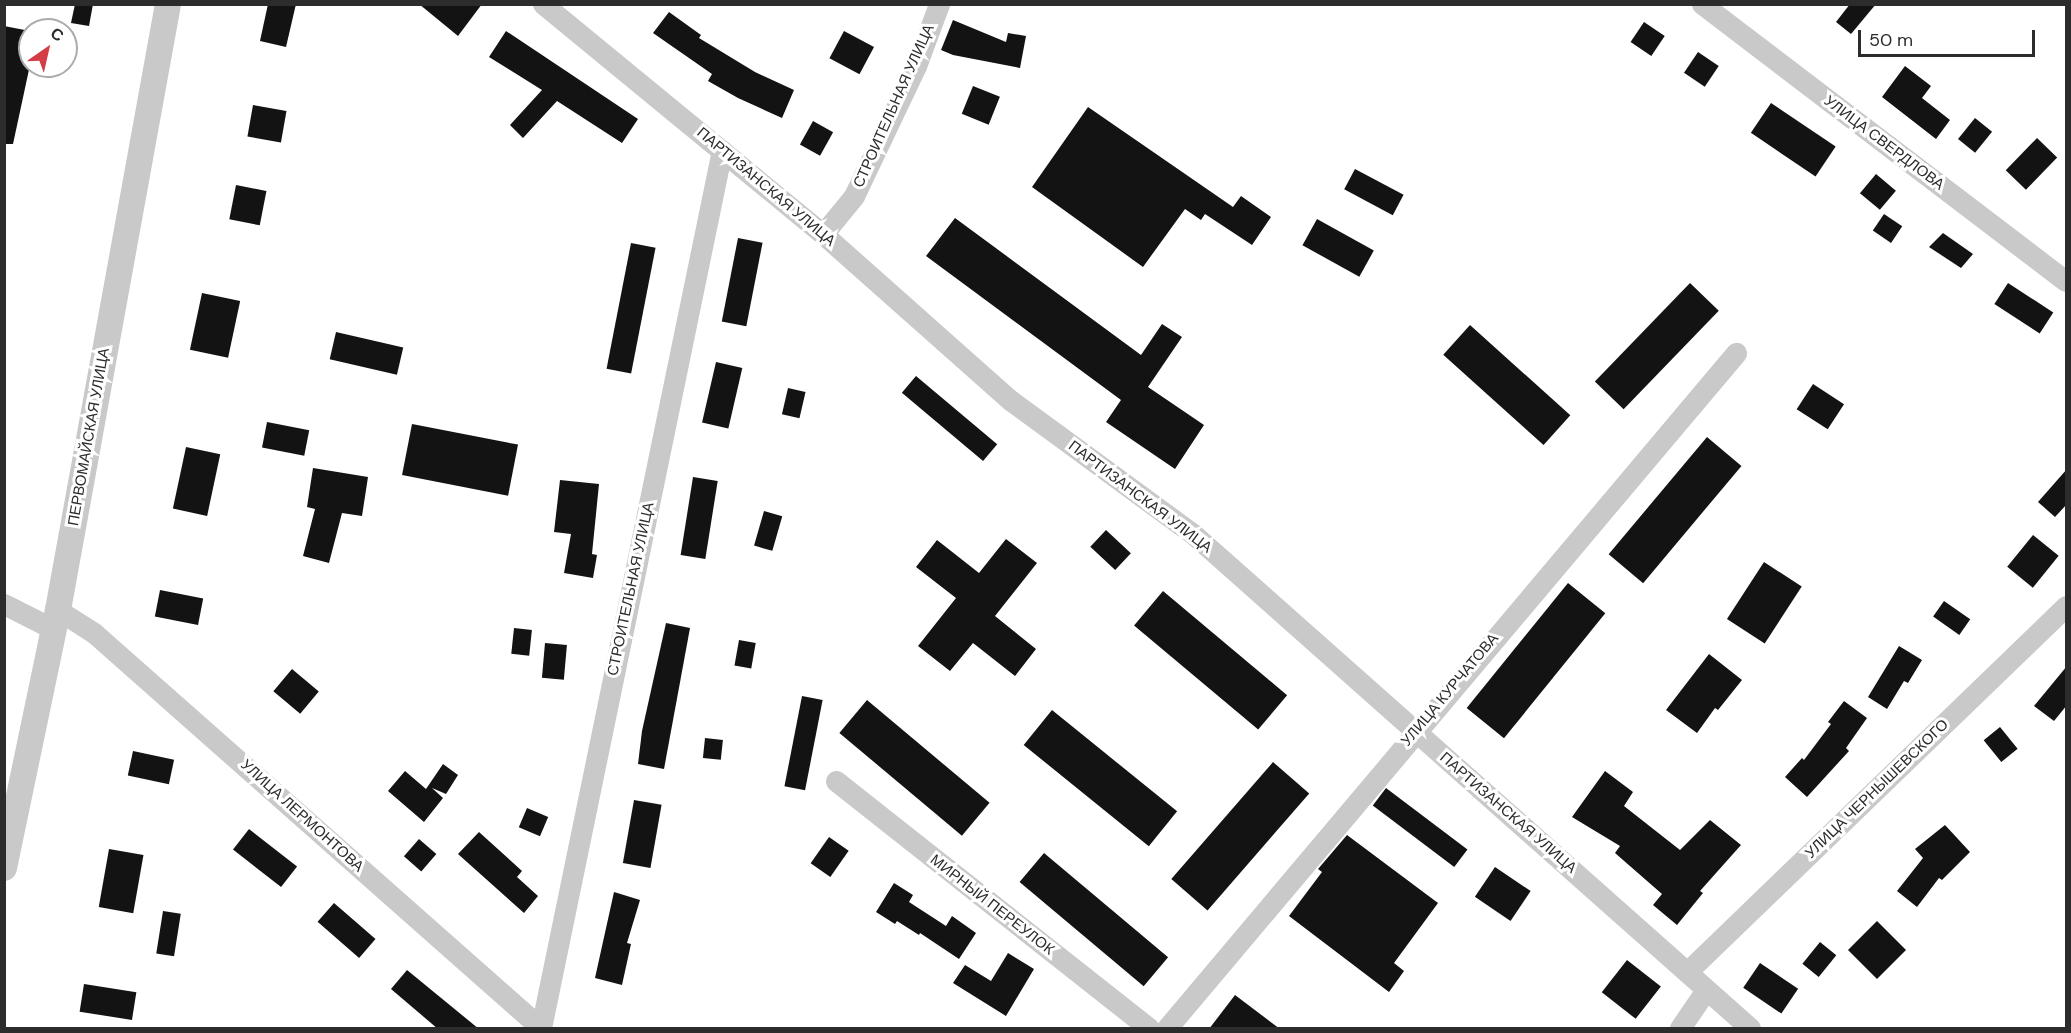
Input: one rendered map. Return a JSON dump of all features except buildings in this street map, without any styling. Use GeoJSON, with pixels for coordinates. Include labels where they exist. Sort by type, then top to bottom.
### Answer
{"type":"FeatureCollection","features":[{"type":"Feature","properties":{"kind":"street","name":"ПЕРВОМАЙСКАЯ УЛИЦА"},"geometry":{"type":"LineString","coordinates":[[4,868],[55,620],[168,4]]}},
{"type":"Feature","properties":{"kind":"street","name":"ПАРТИЗАНСКАЯ УЛИЦА"},"geometry":{"type":"LineString","coordinates":[[543,4],[823,234],[1010,400],[1192,532],[1750,1029]]}},
{"type":"Feature","properties":{"kind":"street","name":"СТРОИТЕЛЬНАЯ УЛИЦА"},"geometry":{"type":"LineString","coordinates":[[823,234],[854,196],[916,66],[939,4]]}},
{"type":"Feature","properties":{"kind":"street","name":"УЛИЦА СВЕРДЛОВА"},"geometry":{"type":"LineString","coordinates":[[1702,4],[2067,281]]}},
{"type":"Feature","properties":{"kind":"street","name":"СТРОИТЕЛЬНАЯ УЛИЦА"},"geometry":{"type":"LineString","coordinates":[[541,1028],[722,150]]}},
{"type":"Feature","properties":{"kind":"street","name":"УЛИЦА КУРЧАТОВА"},"geometry":{"type":"LineString","coordinates":[[1167,1029],[1414,732],[1736,353]]}},
{"type":"Feature","properties":{"kind":"street","name":"УЛИЦА ЛЕРМОНТОВА"},"geometry":{"type":"LineString","coordinates":[[4,604],[94,633],[541,1028]]}},
{"type":"Feature","properties":{"kind":"street","name":"УЛИЦА ЧЕРНЫШЕВСКОГО"},"geometry":{"type":"LineString","coordinates":[[1687,972],[2067,606]]}},
{"type":"Feature","properties":{"kind":"street","name":"МИРНЫЙ ПЕРЕУЛОК"},"geometry":{"type":"LineString","coordinates":[[836,781],[1149,1029]]}},
{"type":"Feature","properties":{"kind":"street"},"geometry":{"type":"LineString","coordinates":[[1680,1029],[1707,990]]}}]}
